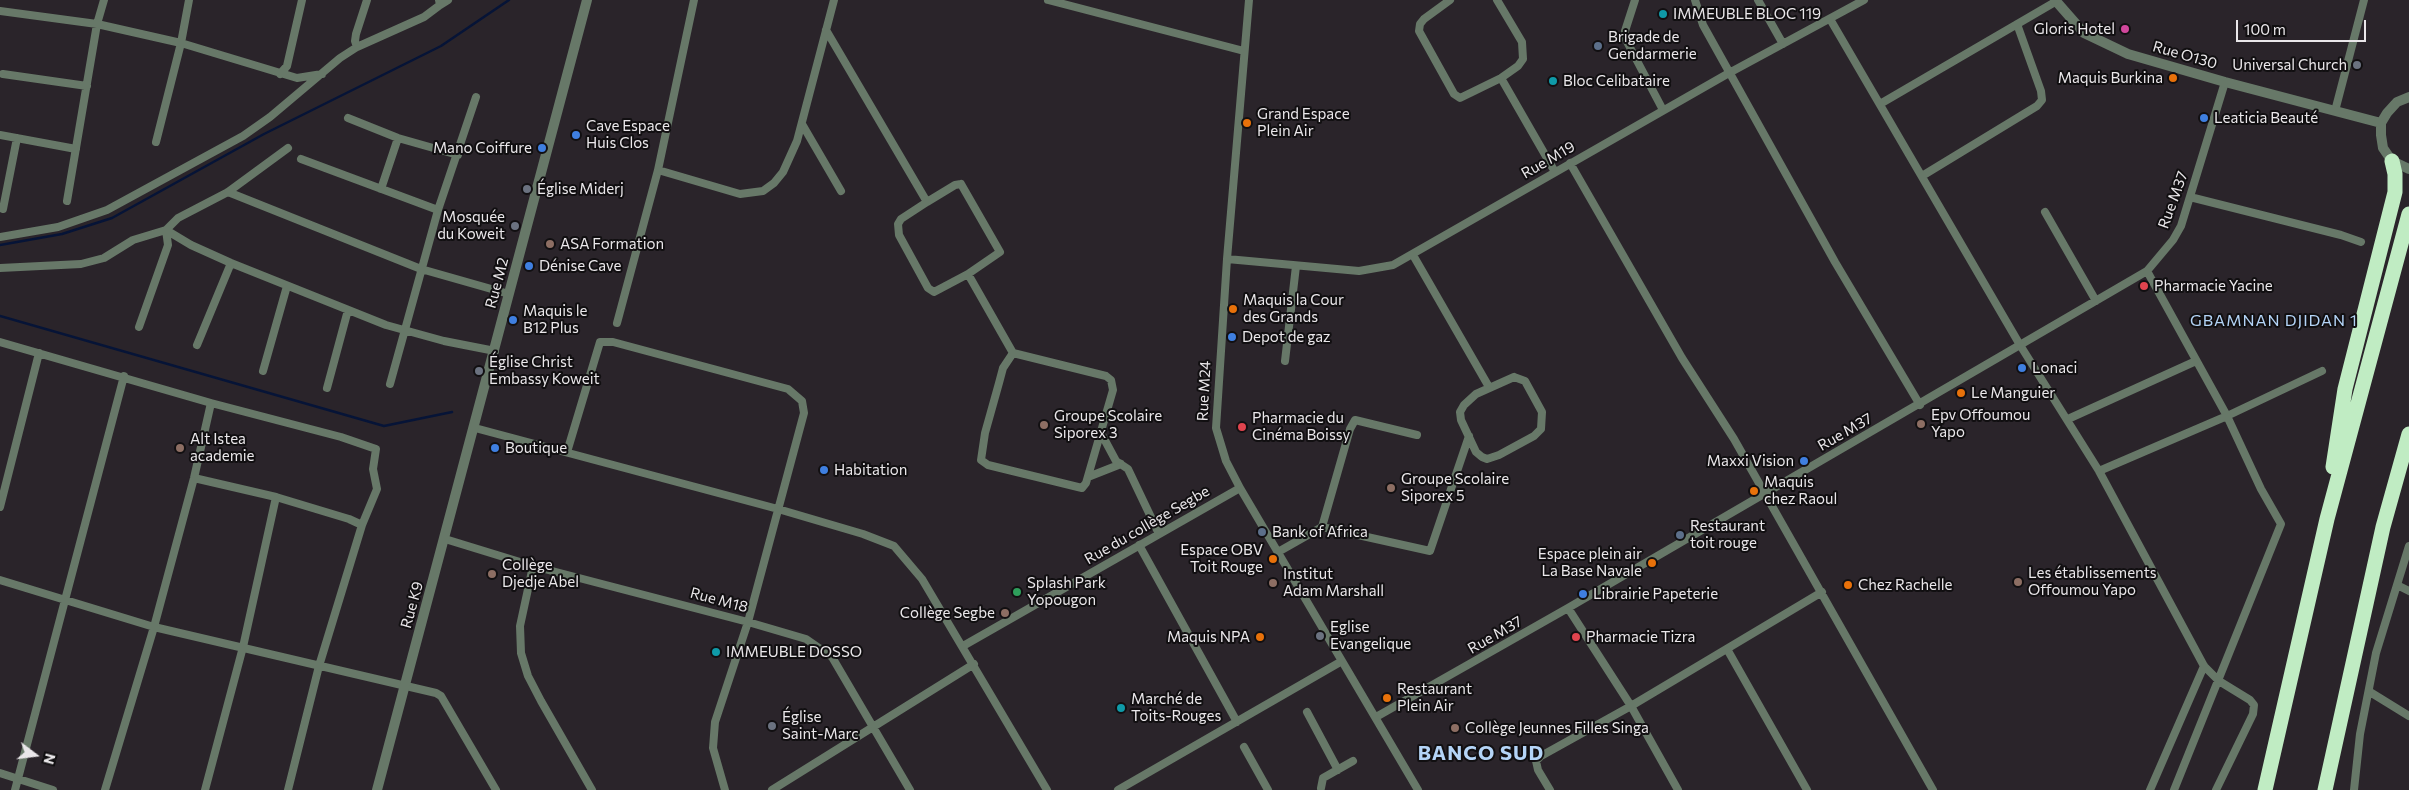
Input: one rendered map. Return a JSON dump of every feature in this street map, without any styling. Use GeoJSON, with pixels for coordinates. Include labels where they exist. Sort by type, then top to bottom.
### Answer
{"type":"FeatureCollection","features":[{"type":"Feature","properties":{"kind":"highway"},"geometry":{"type":"LineString","coordinates":[[2326,519],[2345,390],[2395,192],[2392,161]]}},
{"type":"Feature","properties":{"kind":"highway"},"geometry":{"type":"LineString","coordinates":[[2265,790],[2326,519],[2409,214]]}},
{"type":"Feature","properties":{"kind":"highway"},"geometry":{"type":"LineString","coordinates":[[2325,790],[2383,527],[2409,434]]}},
{"type":"Feature","properties":{"kind":"highway"},"geometry":{"type":"LineString","coordinates":[[2383,527],[2409,471]]}},
{"type":"Feature","properties":{"kind":"street"},"geometry":{"type":"LineString","coordinates":[[67,201],[97,24],[104,0]]}},
{"type":"Feature","properties":{"kind":"street"},"geometry":{"type":"LineString","coordinates":[[156,142],[181,42],[189,0]]}},
{"type":"Feature","properties":{"kind":"street"},"geometry":{"type":"LineString","coordinates":[[280,74],[287,66],[302,0]]}},
{"type":"Feature","properties":{"kind":"street"},"geometry":{"type":"LineString","coordinates":[[357,46],[355,41],[356,34],[367,0]]}},
{"type":"Feature","properties":{"kind":"street"},"geometry":{"type":"LineString","coordinates":[[0,237],[58,227],[107,210],[243,136],[277,112],[357,46],[424,17],[440,3],[448,0]]}},
{"type":"Feature","properties":{"kind":"street","name":"Rue M2"},"geometry":{"type":"LineString","coordinates":[[475,428],[587,0]]}},
{"type":"Feature","properties":{"kind":"street"},"geometry":{"type":"LineString","coordinates":[[617,323],[658,170],[694,0]]}},
{"type":"Feature","properties":{"kind":"street"},"geometry":{"type":"LineString","coordinates":[[658,170],[724,191],[740,194],[763,191],[783,172],[792,157],[802,124],[834,0]]}},
{"type":"Feature","properties":{"kind":"street"},"geometry":{"type":"LineString","coordinates":[[1048,0],[1244,51]]}},
{"type":"Feature","properties":{"kind":"street","name":"Rue M24"},"geometry":{"type":"LineString","coordinates":[[1249,0],[1227,259],[1216,428],[1226,461],[1240,488],[1418,790]]}},
{"type":"Feature","properties":{"kind":"street"},"geometry":{"type":"LineString","coordinates":[[1450,0],[1424,19],[1420,24],[1419,31],[1454,94],[1460,98],[1502,78],[1518,66],[1523,59],[1522,42],[1497,0]]}},
{"type":"Feature","properties":{"kind":"street"},"geometry":{"type":"LineString","coordinates":[[1635,0],[1625,31],[1625,38],[1663,110]]}},
{"type":"Feature","properties":{"kind":"street"},"geometry":{"type":"LineString","coordinates":[[1695,0],[1703,25],[1729,72],[1835,262],[1920,405]]}},
{"type":"Feature","properties":{"kind":"street"},"geometry":{"type":"LineString","coordinates":[[1758,0],[1783,44]]}},
{"type":"Feature","properties":{"kind":"street","name":"Rue M19"},"geometry":{"type":"LineString","coordinates":[[1227,259],[1359,271],[1393,265],[1729,72],[1864,0]]}},
{"type":"Feature","properties":{"kind":"street"},"geometry":{"type":"LineString","coordinates":[[2336,111],[2364,0]]}},
{"type":"Feature","properties":{"kind":"street"},"geometry":{"type":"LineString","coordinates":[[1880,104],[2055,1]]}},
{"type":"Feature","properties":{"kind":"street","name":"Rue O130"},"geometry":{"type":"LineString","coordinates":[[2055,1],[2084,32],[2128,54],[2381,123]]}},
{"type":"Feature","properties":{"kind":"street"},"geometry":{"type":"LineString","coordinates":[[0,11],[97,24],[181,42],[297,78],[322,74]]}},
{"type":"Feature","properties":{"kind":"street"},"geometry":{"type":"LineString","coordinates":[[1830,19],[2020,345],[2100,471],[2204,666],[2219,682],[2250,700],[2254,705],[2253,714],[2216,790]]}},
{"type":"Feature","properties":{"kind":"street"},"geometry":{"type":"LineString","coordinates":[[1922,176],[2037,106],[2042,100],[2042,91],[2017,24]]}},
{"type":"Feature","properties":{"kind":"street"},"geometry":{"type":"LineString","coordinates":[[826,30],[927,202]]}},
{"type":"Feature","properties":{"kind":"street"},"geometry":{"type":"LineString","coordinates":[[3,74],[87,86]]}},
{"type":"Feature","properties":{"kind":"street"},"geometry":{"type":"LineString","coordinates":[[1502,78],[1555,172]]}},
{"type":"Feature","properties":{"kind":"street","name":"Rue M37"},"geometry":{"type":"LineString","coordinates":[[1376,717],[1920,405],[2147,271],[2173,240],[2181,226],[2225,82]]}},
{"type":"Feature","properties":{"kind":"street"},"geometry":{"type":"LineString","coordinates":[[390,384],[438,210],[476,97]]}},
{"type":"Feature","properties":{"kind":"street"},"geometry":{"type":"LineString","coordinates":[[2409,97],[2397,102],[2381,123],[2383,148],[2392,161],[2409,169]]}},
{"type":"Feature","properties":{"kind":"street"},"geometry":{"type":"LineString","coordinates":[[348,118],[398,138],[458,155]]}},
{"type":"Feature","properties":{"kind":"street"},"geometry":{"type":"LineString","coordinates":[[802,124],[841,192]]}},
{"type":"Feature","properties":{"kind":"street"},"geometry":{"type":"LineString","coordinates":[[0,135],[76,149]]}},
{"type":"Feature","properties":{"kind":"street"},"geometry":{"type":"LineString","coordinates":[[3,209],[17,138]]}},
{"type":"Feature","properties":{"kind":"street"},"geometry":{"type":"LineString","coordinates":[[381,189],[398,138]]}},
{"type":"Feature","properties":{"kind":"street"},"geometry":{"type":"LineString","coordinates":[[0,268],[81,264],[104,258],[133,240],[166,230],[178,218],[228,192],[288,148]]}},
{"type":"Feature","properties":{"kind":"street"},"geometry":{"type":"LineString","coordinates":[[302,160],[438,210]]}},
{"type":"Feature","properties":{"kind":"street"},"geometry":{"type":"LineString","coordinates":[[1570,164],[1678,351],[1734,439],[1933,790]]}},
{"type":"Feature","properties":{"kind":"street"},"geometry":{"type":"LineString","coordinates":[[958,184],[963,187],[1000,252],[968,274],[934,292],[928,288],[898,229],[901,219],[927,202],[958,184]]}},
{"type":"Feature","properties":{"kind":"street"},"geometry":{"type":"LineString","coordinates":[[228,192],[421,269],[509,294]]}},
{"type":"Feature","properties":{"kind":"street"},"geometry":{"type":"LineString","coordinates":[[2190,197],[2342,235],[2361,242]]}},
{"type":"Feature","properties":{"kind":"street"},"geometry":{"type":"LineString","coordinates":[[2044,212],[2096,301]]}},
{"type":"Feature","properties":{"kind":"street"},"geometry":{"type":"LineString","coordinates":[[166,230],[231,263],[348,310],[406,330],[495,351]]}},
{"type":"Feature","properties":{"kind":"street"},"geometry":{"type":"LineString","coordinates":[[139,327],[168,245],[166,230]]}},
{"type":"Feature","properties":{"kind":"street"},"geometry":{"type":"LineString","coordinates":[[1413,255],[1489,387]]}},
{"type":"Feature","properties":{"kind":"street"},"geometry":{"type":"LineString","coordinates":[[197,345],[231,263]]}},
{"type":"Feature","properties":{"kind":"street"},"geometry":{"type":"LineString","coordinates":[[1285,361],[1296,266]]}},
{"type":"Feature","properties":{"kind":"street"},"geometry":{"type":"LineString","coordinates":[[2147,271],[2227,416],[2261,489],[2281,524],[2174,790]]}},
{"type":"Feature","properties":{"kind":"street"},"geometry":{"type":"LineString","coordinates":[[968,274],[1012,353],[1106,376],[1111,380],[1113,390],[1085,486],[1079,488],[988,465],[981,460],[1003,368],[1012,353]]}},
{"type":"Feature","properties":{"kind":"street"},"geometry":{"type":"LineString","coordinates":[[263,371],[287,286]]}},
{"type":"Feature","properties":{"kind":"street"},"geometry":{"type":"LineString","coordinates":[[327,388],[348,310]]}},
{"type":"Feature","properties":{"kind":"street"},"geometry":{"type":"LineString","coordinates":[[0,342],[124,376],[211,403],[347,439],[376,450],[374,469],[377,489],[362,525],[319,666],[288,790]]}},
{"type":"Feature","properties":{"kind":"street"},"geometry":{"type":"LineString","coordinates":[[567,452],[596,347],[600,342],[613,342],[788,389],[796,393],[802,401],[804,413],[748,622],[715,722],[713,748],[725,790]]}},
{"type":"Feature","properties":{"kind":"street"},"geometry":{"type":"LineString","coordinates":[[0,506],[39,353]]}},
{"type":"Feature","properties":{"kind":"street"},"geometry":{"type":"LineString","coordinates":[[2068,420],[2196,361]]}},
{"type":"Feature","properties":{"kind":"street"},"geometry":{"type":"LineString","coordinates":[[2100,471],[2227,416],[2322,371]]}},
{"type":"Feature","properties":{"kind":"street"},"geometry":{"type":"LineString","coordinates":[[15,790],[63,600],[124,376]]}},
{"type":"Feature","properties":{"kind":"street"},"geometry":{"type":"LineString","coordinates":[[1514,377],[1525,381],[1542,412],[1541,429],[1534,436],[1488,459],[1476,452],[1469,436],[1461,420],[1460,412],[1468,400],[1489,387],[1514,377]]}},
{"type":"Feature","properties":{"kind":"street"},"geometry":{"type":"LineString","coordinates":[[105,790],[154,628],[194,478],[211,403]]}},
{"type":"Feature","properties":{"kind":"street"},"geometry":{"type":"LineString","coordinates":[[1322,527],[1350,429],[1355,420],[1360,419],[1417,435]]}},
{"type":"Feature","properties":{"kind":"street"},"geometry":{"type":"LineString","coordinates":[[475,428],[778,508],[863,534],[894,546],[922,579],[1047,790]]}},
{"type":"Feature","properties":{"kind":"street","name":"Rue K9"},"geometry":{"type":"LineString","coordinates":[[378,790],[475,428]]}},
{"type":"Feature","properties":{"kind":"street"},"geometry":{"type":"LineString","coordinates":[[1101,433],[1116,461],[1128,469],[1159,534]]}},
{"type":"Feature","properties":{"kind":"street"},"geometry":{"type":"LineString","coordinates":[[1278,552],[1322,527],[1430,551],[1469,436]]}},
{"type":"Feature","properties":{"kind":"street"},"geometry":{"type":"LineString","coordinates":[[1088,477],[1121,464]]}},
{"type":"Feature","properties":{"kind":"street"},"geometry":{"type":"LineString","coordinates":[[194,478],[276,497],[341,516],[362,525]]}},
{"type":"Feature","properties":{"kind":"street","name":"Rue du collège Segbe"},"geometry":{"type":"LineString","coordinates":[[963,646],[1240,488]]}},
{"type":"Feature","properties":{"kind":"street"},"geometry":{"type":"LineString","coordinates":[[205,790],[243,647],[276,497]]}},
{"type":"Feature","properties":{"kind":"street","name":"Rue M18"},"geometry":{"type":"LineString","coordinates":[[445,539],[533,566],[806,639],[832,657],[910,790]]}},
{"type":"Feature","properties":{"kind":"street"},"geometry":{"type":"LineString","coordinates":[[1139,545],[1237,722]]}},
{"type":"Feature","properties":{"kind":"street"},"geometry":{"type":"LineString","coordinates":[[2354,790],[2360,734],[2370,692],[2376,653],[2409,546]]}},
{"type":"Feature","properties":{"kind":"street"},"geometry":{"type":"LineString","coordinates":[[533,566],[520,626],[522,653],[528,676],[592,790]]}},
{"type":"Feature","properties":{"kind":"street"},"geometry":{"type":"LineString","coordinates":[[0,580],[154,628],[436,693],[441,696],[496,790]]}},
{"type":"Feature","properties":{"kind":"street"},"geometry":{"type":"LineString","coordinates":[[2396,585],[2409,591]]}},
{"type":"Feature","properties":{"kind":"street"},"geometry":{"type":"LineString","coordinates":[[1550,790],[1538,770],[1536,761],[1541,756],[1631,706],[1822,592]]}},
{"type":"Feature","properties":{"kind":"street"},"geometry":{"type":"LineString","coordinates":[[1568,608],[1631,706],[1678,790]]}},
{"type":"Feature","properties":{"kind":"street"},"geometry":{"type":"LineString","coordinates":[[1727,649],[1807,790]]}},
{"type":"Feature","properties":{"kind":"street"},"geometry":{"type":"LineString","coordinates":[[1118,790],[1342,661]]}},
{"type":"Feature","properties":{"kind":"street"},"geometry":{"type":"LineString","coordinates":[[772,790],[974,664]]}},
{"type":"Feature","properties":{"kind":"street"},"geometry":{"type":"LineString","coordinates":[[2150,790],[2204,666]]}},
{"type":"Feature","properties":{"kind":"street"},"geometry":{"type":"LineString","coordinates":[[2370,692],[2409,716]]}},
{"type":"Feature","properties":{"kind":"street"},"geometry":{"type":"LineString","coordinates":[[1307,712],[1338,770]]}},
{"type":"Feature","properties":{"kind":"street"},"geometry":{"type":"LineString","coordinates":[[1244,748],[1268,790]]}},
{"type":"Feature","properties":{"kind":"street"},"geometry":{"type":"LineString","coordinates":[[1320,789],[1322,779],[1354,761]]}},
{"type":"Feature","properties":{"kind":"street"},"geometry":{"type":"LineString","coordinates":[[0,773],[53,790]]}},
{"type":"Feature","properties":{"kind":"waterway"},"geometry":{"type":"LineString","coordinates":[[0,245],[62,234],[112,218],[264,134],[441,46],[509,0]]}},
{"type":"Feature","properties":{"kind":"waterway"},"geometry":{"type":"LineString","coordinates":[[0,316],[384,426],[452,412]]}},
{"type":"Feature","properties":{"kind":"place","name":"IMMEUBLE BLOC 119"},"geometry":{"type":"Point","coordinates":[1663,14]}},
{"type":"Feature","properties":{"kind":"place","name":"Gloris Hotel"},"geometry":{"type":"Point","coordinates":[2125,29]}},
{"type":"Feature","properties":{"kind":"place","name":"Brigade de Gendarmerie"},"geometry":{"type":"Point","coordinates":[1598,46]}},
{"type":"Feature","properties":{"kind":"place","name":"Universal Church"},"geometry":{"type":"Point","coordinates":[2357,65]}},
{"type":"Feature","properties":{"kind":"place","name":"Maquis Burkina"},"geometry":{"type":"Point","coordinates":[2173,78]}},
{"type":"Feature","properties":{"kind":"place","name":"Bloc Celibataire"},"geometry":{"type":"Point","coordinates":[1553,81]}},
{"type":"Feature","properties":{"kind":"place","name":"Leaticia Beauté"},"geometry":{"type":"Point","coordinates":[2204,118]}},
{"type":"Feature","properties":{"kind":"place","name":"Grand Espace Plein Air"},"geometry":{"type":"Point","coordinates":[1247,123]}},
{"type":"Feature","properties":{"kind":"place","name":"Cave Espace Huis Clos"},"geometry":{"type":"Point","coordinates":[576,135]}},
{"type":"Feature","properties":{"kind":"place","name":"Mano Coiffure"},"geometry":{"type":"Point","coordinates":[542,148]}},
{"type":"Feature","properties":{"kind":"place","name":"Église Miderj"},"geometry":{"type":"Point","coordinates":[527,189]}},
{"type":"Feature","properties":{"kind":"place","name":"Mosquée du Koweit"},"geometry":{"type":"Point","coordinates":[515,226]}},
{"type":"Feature","properties":{"kind":"place","name":"ASA Formation"},"geometry":{"type":"Point","coordinates":[550,244]}},
{"type":"Feature","properties":{"kind":"place","name":"Dénise Cave"},"geometry":{"type":"Point","coordinates":[529,266]}},
{"type":"Feature","properties":{"kind":"place","name":"Pharmacie Yacine"},"geometry":{"type":"Point","coordinates":[2144,286]}},
{"type":"Feature","properties":{"kind":"place","name":"Maquis la Cour des Grands"},"geometry":{"type":"Point","coordinates":[1233,309]}},
{"type":"Feature","properties":{"kind":"place","name":"Maquis le B12 Plus"},"geometry":{"type":"Point","coordinates":[513,320]}},
{"type":"Feature","properties":{"kind":"place","name":"Depot de gaz"},"geometry":{"type":"Point","coordinates":[1232,337]}},
{"type":"Feature","properties":{"kind":"place","name":"Lonaci"},"geometry":{"type":"Point","coordinates":[2022,368]}},
{"type":"Feature","properties":{"kind":"place","name":"Église Christ Embassy Koweit"},"geometry":{"type":"Point","coordinates":[479,371]}},
{"type":"Feature","properties":{"kind":"place","name":"Le Manguier"},"geometry":{"type":"Point","coordinates":[1961,393]}},
{"type":"Feature","properties":{"kind":"place","name":"Epv Offoumou Yapo"},"geometry":{"type":"Point","coordinates":[1921,424]}},
{"type":"Feature","properties":{"kind":"place","name":"Groupe Scolaire Siporex 3"},"geometry":{"type":"Point","coordinates":[1044,425]}},
{"type":"Feature","properties":{"kind":"place","name":"Pharmacie du Cinéma Boissy"},"geometry":{"type":"Point","coordinates":[1242,427]}},
{"type":"Feature","properties":{"kind":"place","name":"Alt Istea academie"},"geometry":{"type":"Point","coordinates":[180,448]}},
{"type":"Feature","properties":{"kind":"place","name":"Boutique"},"geometry":{"type":"Point","coordinates":[495,448]}},
{"type":"Feature","properties":{"kind":"place","name":"Maxxi Vision"},"geometry":{"type":"Point","coordinates":[1804,461]}},
{"type":"Feature","properties":{"kind":"place","name":"Habitation"},"geometry":{"type":"Point","coordinates":[824,470]}},
{"type":"Feature","properties":{"kind":"place","name":"Groupe Scolaire Siporex 5"},"geometry":{"type":"Point","coordinates":[1391,488]}},
{"type":"Feature","properties":{"kind":"place","name":"Maquis chez Raoul"},"geometry":{"type":"Point","coordinates":[1754,491]}},
{"type":"Feature","properties":{"kind":"place","name":"Bank of Africa"},"geometry":{"type":"Point","coordinates":[1262,532]}},
{"type":"Feature","properties":{"kind":"place","name":"Restaurant toit rouge"},"geometry":{"type":"Point","coordinates":[1680,535]}},
{"type":"Feature","properties":{"kind":"place","name":"Espace OBV Toit Rouge"},"geometry":{"type":"Point","coordinates":[1273,559]}},
{"type":"Feature","properties":{"kind":"place","name":"Espace plein air La Base Navale"},"geometry":{"type":"Point","coordinates":[1652,563]}},
{"type":"Feature","properties":{"kind":"place","name":"Collège Djedje Abel"},"geometry":{"type":"Point","coordinates":[492,574]}},
{"type":"Feature","properties":{"kind":"place","name":"Les établissements Offoumou Yapo"},"geometry":{"type":"Point","coordinates":[2018,582]}},
{"type":"Feature","properties":{"kind":"place","name":"Institut Adam Marshall"},"geometry":{"type":"Point","coordinates":[1273,583]}},
{"type":"Feature","properties":{"kind":"place","name":"Chez Rachelle"},"geometry":{"type":"Point","coordinates":[1848,585]}},
{"type":"Feature","properties":{"kind":"place","name":"Splash Park Yopougon"},"geometry":{"type":"Point","coordinates":[1017,592]}},
{"type":"Feature","properties":{"kind":"place","name":"Librairie Papeterie"},"geometry":{"type":"Point","coordinates":[1583,594]}},
{"type":"Feature","properties":{"kind":"place","name":"Collège Segbe"},"geometry":{"type":"Point","coordinates":[1005,613]}},
{"type":"Feature","properties":{"kind":"place","name":"Eglise Evangelique"},"geometry":{"type":"Point","coordinates":[1320,636]}},
{"type":"Feature","properties":{"kind":"place","name":"Maquis NPA"},"geometry":{"type":"Point","coordinates":[1260,637]}},
{"type":"Feature","properties":{"kind":"place","name":"Pharmacie Tizra"},"geometry":{"type":"Point","coordinates":[1576,637]}},
{"type":"Feature","properties":{"kind":"place","name":"IMMEUBLE DOSSO"},"geometry":{"type":"Point","coordinates":[716,652]}},
{"type":"Feature","properties":{"kind":"place","name":"Restaurant Plein Air"},"geometry":{"type":"Point","coordinates":[1387,698]}},
{"type":"Feature","properties":{"kind":"place","name":"Marché de Toits-Rouges"},"geometry":{"type":"Point","coordinates":[1121,708]}},
{"type":"Feature","properties":{"kind":"place","name":"Église Saint-Marc"},"geometry":{"type":"Point","coordinates":[772,726]}},
{"type":"Feature","properties":{"kind":"place","name":"Collège Jeunnes Filles Singa"},"geometry":{"type":"Point","coordinates":[1455,728]}},
{"type":"Feature","properties":{"kind":"district","name":"GBAMNAN DJIDAN 1"},"geometry":{"type":"Point","coordinates":[2274,321]}},
{"type":"Feature","properties":{"kind":"district","name":"BANCO SUD"},"geometry":{"type":"Point","coordinates":[1481,753]}}]}
